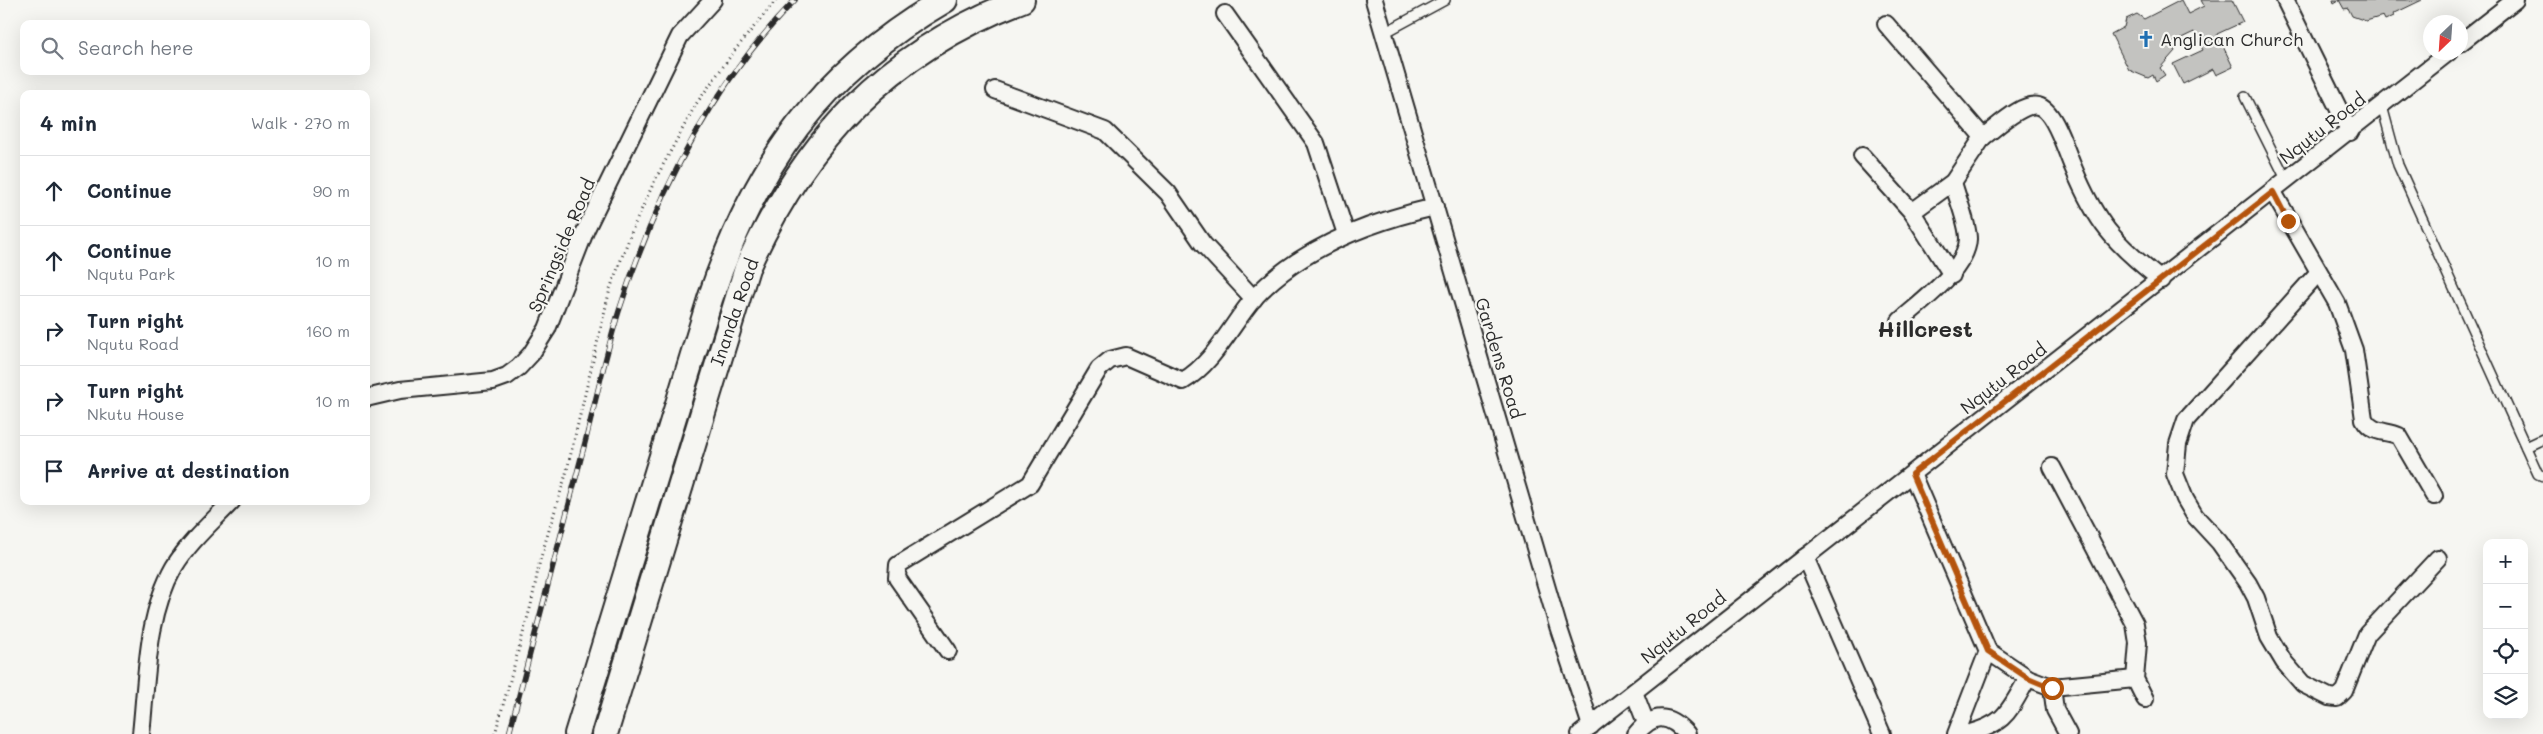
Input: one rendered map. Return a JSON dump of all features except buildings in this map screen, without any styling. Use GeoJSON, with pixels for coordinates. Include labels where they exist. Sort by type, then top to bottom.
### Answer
{"type":"FeatureCollection","features":[{"type":"Feature","properties":{"kind":"main road","name":"Inanda Road"},"geometry":{"type":"LineString","coordinates":[[577,734],[710,299],[726,253],[749,200],[784,143],[835,82],[886,37],[944,0]]}},
{"type":"Feature","properties":{"kind":"main road","name":"Inanda Road"},"geometry":{"type":"LineString","coordinates":[[605,734],[747,268],[780,201],[837,123],[886,77],[911,58],[955,30],[1022,0]]}},
{"type":"Feature","properties":{"kind":"street","name":"Springside Road"},"geometry":{"type":"LineString","coordinates":[[370,397],[400,390],[493,381],[507,376],[531,354],[547,329],[586,229],[680,36],[713,0]]}},
{"type":"Feature","properties":{"kind":"street","name":"Gardens Road"},"geometry":{"type":"LineString","coordinates":[[1374,0],[1555,617],[1586,730]]}},
{"type":"Feature","properties":{"kind":"street"},"geometry":{"type":"LineString","coordinates":[[2285,0],[2350,132]]}},
{"type":"Feature","properties":{"kind":"street"},"geometry":{"type":"LineString","coordinates":[[2468,37],[2515,0]]}},
{"type":"Feature","properties":{"kind":"street"},"geometry":{"type":"LineString","coordinates":[[1225,14],[1316,143],[1346,234]]}},
{"type":"Feature","properties":{"kind":"street"},"geometry":{"type":"LineString","coordinates":[[1886,24],[1983,137]]}},
{"type":"Feature","properties":{"kind":"street","name":"Nqutu Road"},"geometry":{"type":"LineString","coordinates":[[1586,730],[2350,132],[2439,60]]}},
{"type":"Feature","properties":{"kind":"street"},"geometry":{"type":"LineString","coordinates":[[995,90],[1104,132],[1168,194],[1203,244],[1254,298]]}},
{"type":"Feature","properties":{"kind":"street"},"geometry":{"type":"LineString","coordinates":[[1912,212],[1953,182],[1983,137],[2024,107],[2036,105],[2046,110],[2053,119],[2078,180],[2103,227],[2124,251],[2161,280]]}},
{"type":"Feature","properties":{"kind":"street"},"geometry":{"type":"LineString","coordinates":[[1862,156],[1912,212],[1952,275]]}},
{"type":"Feature","properties":{"kind":"street"},"geometry":{"type":"LineString","coordinates":[[1900,321],[1952,275],[1968,238],[1953,182]]}},
{"type":"Feature","properties":{"kind":"street"},"geometry":{"type":"LineString","coordinates":[[2273,192],[2337,303],[2350,336],[2367,425],[2372,430],[2399,436],[2434,496]]}},
{"type":"Feature","properties":{"kind":"street"},"geometry":{"type":"LineString","coordinates":[[948,651],[897,578],[898,565],[1030,484],[1099,369],[1110,360],[1126,356],[1183,380],[1196,373],[1254,298],[1283,270],[1346,234],[1408,213],[1435,207]]}},
{"type":"Feature","properties":{"kind":"street"},"geometry":{"type":"LineString","coordinates":[[2318,273],[2186,420],[2175,461],[2178,485],[2195,516],[2219,542],[2248,583],[2256,598],[2269,637],[2284,662],[2303,684],[2329,697],[2337,698],[2344,691],[2367,634],[2438,558]]}},
{"type":"Feature","properties":{"kind":"street"},"geometry":{"type":"LineString","coordinates":[[2052,467],[2135,624],[2138,643],[2136,679],[2145,699]]}},
{"type":"Feature","properties":{"kind":"street"},"geometry":{"type":"LineString","coordinates":[[1912,474],[1988,651],[2028,678],[2052,688],[2136,679]]}},
{"type":"Feature","properties":{"kind":"street"},"geometry":{"type":"LineString","coordinates":[[141,734],[156,614],[167,582],[183,553],[228,505]]}},
{"type":"Feature","properties":{"kind":"street"},"geometry":{"type":"LineString","coordinates":[[1805,557],[1882,734]]}},
{"type":"Feature","properties":{"kind":"street"},"geometry":{"type":"LineString","coordinates":[[1956,734],[1988,651]]}},
{"type":"Feature","properties":{"kind":"street"},"geometry":{"type":"LineString","coordinates":[[1967,734],[1983,730],[2002,719],[2028,678]]}},
{"type":"Feature","properties":{"kind":"street"},"geometry":{"type":"LineString","coordinates":[[2052,688],[2055,710],[2068,734]]}},
{"type":"Feature","properties":{"kind":"street"},"geometry":{"type":"LineString","coordinates":[[1634,692],[1642,723],[1658,718],[1668,719],[1679,725],[1687,734]]}},
{"type":"Feature","properties":{"kind":"lane"},"geometry":{"type":"LineString","coordinates":[[1384,33],[1445,0]]}},
{"type":"Feature","properties":{"kind":"lane"},"geometry":{"type":"LineString","coordinates":[[2245,97],[2287,181]]}},
{"type":"Feature","properties":{"kind":"lane"},"geometry":{"type":"LineString","coordinates":[[2382,106],[2398,165],[2538,474],[2543,476]]}},
{"type":"Feature","properties":{"kind":"lane"},"geometry":{"type":"LineString","coordinates":[[2526,447],[2543,439]]}},
{"type":"Feature","properties":{"kind":"path"},"geometry":{"type":"LineString","coordinates":[[495,734],[531,605],[542,552],[566,474],[610,289],[633,228],[655,180],[696,104],[735,50],[776,0]]}},
{"type":"Feature","properties":{"kind":"railway"},"geometry":{"type":"LineString","coordinates":[[509,734],[609,347],[619,311],[650,226],[689,145],[712,106],[737,69],[795,0]]}},
{"type":"Feature","properties":{"kind":"place","name":"Anglican Church"},"geometry":{"type":"Point","coordinates":[2146,39]}},
{"type":"Feature","properties":{"kind":"district","name":"Hillcrest"},"geometry":{"type":"Point","coordinates":[1925,328]}},
{"type":"Feature","properties":{"kind":"route"},"geometry":{"type":"LineString","coordinates":[[2052,688],[2028,678],[1988,651],[1912,474],[2273,192],[2288,221]]}}]}
